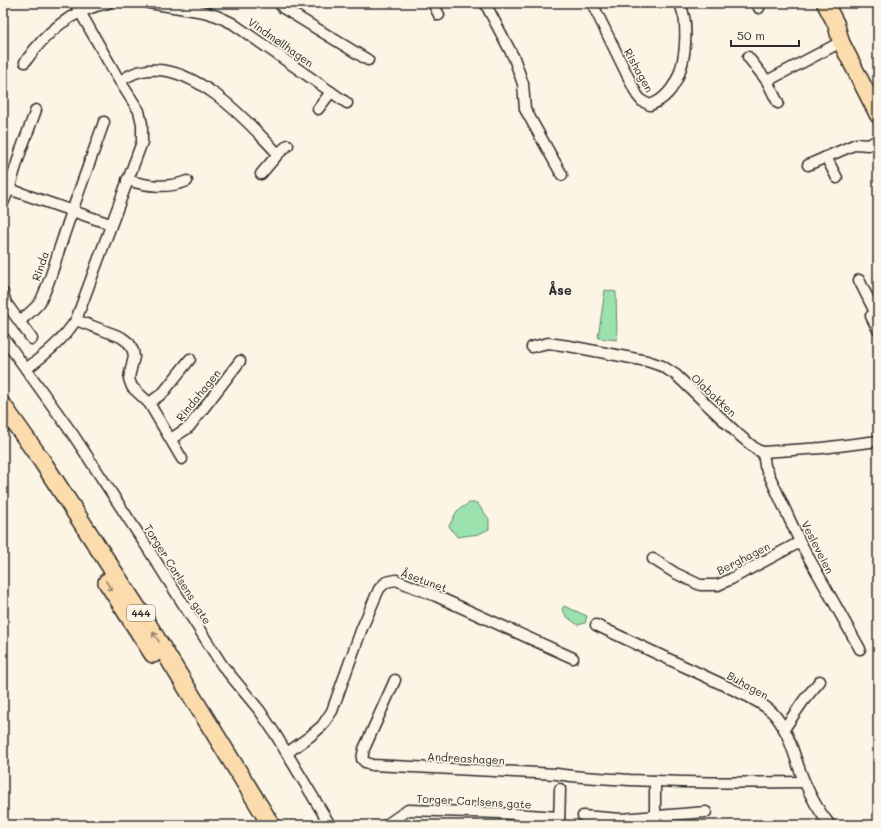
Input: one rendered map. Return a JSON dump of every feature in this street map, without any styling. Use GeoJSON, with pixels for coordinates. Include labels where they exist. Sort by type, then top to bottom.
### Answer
{"type":"FeatureCollection","features":[{"type":"Feature","properties":{"kind":"highway","name":"444"},"geometry":{"type":"LineString","coordinates":[[3,406],[42,461],[145,620],[271,825]]}},
{"type":"Feature","properties":{"kind":"highway","name":"444"},"geometry":{"type":"LineString","coordinates":[[3,425],[31,465],[184,702],[258,825]]}},
{"type":"Feature","properties":{"kind":"main road"},"geometry":{"type":"LineString","coordinates":[[816,3],[831,28],[842,42]]}},
{"type":"Feature","properties":{"kind":"main road"},"geometry":{"type":"LineString","coordinates":[[825,3],[836,24],[842,42],[878,115]]}},
{"type":"Feature","properties":{"kind":"street"},"geometry":{"type":"LineString","coordinates":[[25,62],[41,40],[78,8],[108,3]]}},
{"type":"Feature","properties":{"kind":"street","name":"Vindmøllhagen"},"geometry":{"type":"LineString","coordinates":[[149,3],[217,16],[232,23],[347,103]]}},
{"type":"Feature","properties":{"kind":"street"},"geometry":{"type":"LineString","coordinates":[[279,3],[283,8],[368,60]]}},
{"type":"Feature","properties":{"kind":"street"},"geometry":{"type":"LineString","coordinates":[[433,3],[438,15]]}},
{"type":"Feature","properties":{"kind":"street"},"geometry":{"type":"LineString","coordinates":[[485,3],[514,58],[523,84],[525,109],[562,175]]}},
{"type":"Feature","properties":{"kind":"street","name":"Rishagen"},"geometry":{"type":"LineString","coordinates":[[592,3],[637,95],[642,102],[650,105],[657,102],[667,94],[680,76],[685,50],[685,23],[680,3]]}},
{"type":"Feature","properties":{"kind":"street"},"geometry":{"type":"LineString","coordinates":[[26,369],[55,346],[66,335],[76,320],[86,296],[110,224],[142,142],[142,124],[139,111],[78,8]]}},
{"type":"Feature","properties":{"kind":"street"},"geometry":{"type":"LineString","coordinates":[[766,81],[842,42]]}},
{"type":"Feature","properties":{"kind":"street"},"geometry":{"type":"LineString","coordinates":[[748,57],[766,81],[778,103]]}},
{"type":"Feature","properties":{"kind":"street"},"geometry":{"type":"LineString","coordinates":[[120,81],[131,74],[143,70],[160,70],[177,73],[195,81],[228,104],[257,131],[278,154]]}},
{"type":"Feature","properties":{"kind":"street"},"geometry":{"type":"LineString","coordinates":[[318,109],[331,92]]}},
{"type":"Feature","properties":{"kind":"street"},"geometry":{"type":"LineString","coordinates":[[3,204],[36,110]]}},
{"type":"Feature","properties":{"kind":"street","name":"Rinda"},"geometry":{"type":"LineString","coordinates":[[20,321],[31,312],[39,302],[48,284],[104,122]]}},
{"type":"Feature","properties":{"kind":"street"},"geometry":{"type":"LineString","coordinates":[[808,165],[856,144],[868,145],[878,140]]}},
{"type":"Feature","properties":{"kind":"street"},"geometry":{"type":"LineString","coordinates":[[261,174],[288,145]]}},
{"type":"Feature","properties":{"kind":"street"},"geometry":{"type":"LineString","coordinates":[[826,157],[837,178]]}},
{"type":"Feature","properties":{"kind":"street"},"geometry":{"type":"LineString","coordinates":[[127,180],[142,185],[165,186],[177,185],[188,181]]}},
{"type":"Feature","properties":{"kind":"street"},"geometry":{"type":"LineString","coordinates":[[9,189],[110,224]]}},
{"type":"Feature","properties":{"kind":"street"},"geometry":{"type":"LineString","coordinates":[[859,280],[875,312],[871,316],[878,330]]}},
{"type":"Feature","properties":{"kind":"street"},"geometry":{"type":"LineString","coordinates":[[3,294],[6,303],[32,339]]}},
{"type":"Feature","properties":{"kind":"street","name":"Rindahagen"},"geometry":{"type":"LineString","coordinates":[[76,320],[121,337],[129,343],[133,350],[134,357],[130,373],[130,383],[134,391],[146,398],[182,459]]}},
{"type":"Feature","properties":{"kind":"street","name":"Torger Carlsens gate"},"geometry":{"type":"LineString","coordinates":[[3,337],[74,436],[222,665],[260,712],[274,732],[330,825]]}},
{"type":"Feature","properties":{"kind":"street","name":"Olabakken"},"geometry":{"type":"LineString","coordinates":[[532,347],[548,343],[569,346],[647,361],[662,366],[676,376],[739,435],[757,450],[763,452]]}},
{"type":"Feature","properties":{"kind":"street"},"geometry":{"type":"LineString","coordinates":[[149,403],[163,393],[190,359]]}},
{"type":"Feature","properties":{"kind":"street","name":"Rindahagen"},"geometry":{"type":"LineString","coordinates":[[171,439],[189,427],[240,361]]}},
{"type":"Feature","properties":{"kind":"street"},"geometry":{"type":"LineString","coordinates":[[763,452],[822,448],[878,441]]}},
{"type":"Feature","properties":{"kind":"street","name":"Vesleveien"},"geometry":{"type":"LineString","coordinates":[[763,452],[765,466],[800,542],[860,649]]}},
{"type":"Feature","properties":{"kind":"street","name":"Berghagen"},"geometry":{"type":"LineString","coordinates":[[653,559],[700,585],[718,585],[800,542]]}},
{"type":"Feature","properties":{"kind":"street","name":"Åsetunet"},"geometry":{"type":"LineString","coordinates":[[287,753],[322,726],[332,711],[362,628],[379,589],[386,582],[396,580],[436,596],[573,658]]}},
{"type":"Feature","properties":{"kind":"street","name":"Buhagen"},"geometry":{"type":"LineString","coordinates":[[596,626],[747,696],[758,702],[772,713],[784,728],[804,782],[830,825]]}},
{"type":"Feature","properties":{"kind":"street","name":"Andreashagen"},"geometry":{"type":"LineString","coordinates":[[395,680],[364,749],[362,759],[372,765],[557,774],[572,777],[655,781],[742,783],[804,782]]}},
{"type":"Feature","properties":{"kind":"street"},"geometry":{"type":"LineString","coordinates":[[784,728],[820,681]]}},
{"type":"Feature","properties":{"kind":"street"},"geometry":{"type":"LineString","coordinates":[[655,781],[655,815]]}},
{"type":"Feature","properties":{"kind":"street"},"geometry":{"type":"LineString","coordinates":[[559,821],[560,789]]}},
{"type":"Feature","properties":{"kind":"street","name":"Torger Carlsens gate"},"geometry":{"type":"LineString","coordinates":[[386,825],[408,810],[500,813],[559,821]]}},
{"type":"Feature","properties":{"kind":"street"},"geometry":{"type":"LineString","coordinates":[[583,816],[622,819],[655,815],[706,812]]}},
{"type":"Feature","properties":{"kind":"green space"},"geometry":{"type":"Polygon","coordinates":[[[605,290],[616,292],[617,340],[598,338],[605,290]]]}},
{"type":"Feature","properties":{"kind":"green space"},"geometry":{"type":"Polygon","coordinates":[[[469,503],[477,503],[489,519],[489,529],[479,534],[457,537],[449,526],[457,511],[469,503]]]}},
{"type":"Feature","properties":{"kind":"green space"},"geometry":{"type":"Polygon","coordinates":[[[564,606],[587,616],[585,623],[578,625],[567,617],[562,609],[564,606]]]}},
{"type":"Feature","properties":{"kind":"district","name":"Åse"},"geometry":{"type":"Point","coordinates":[560,289]}}]}
